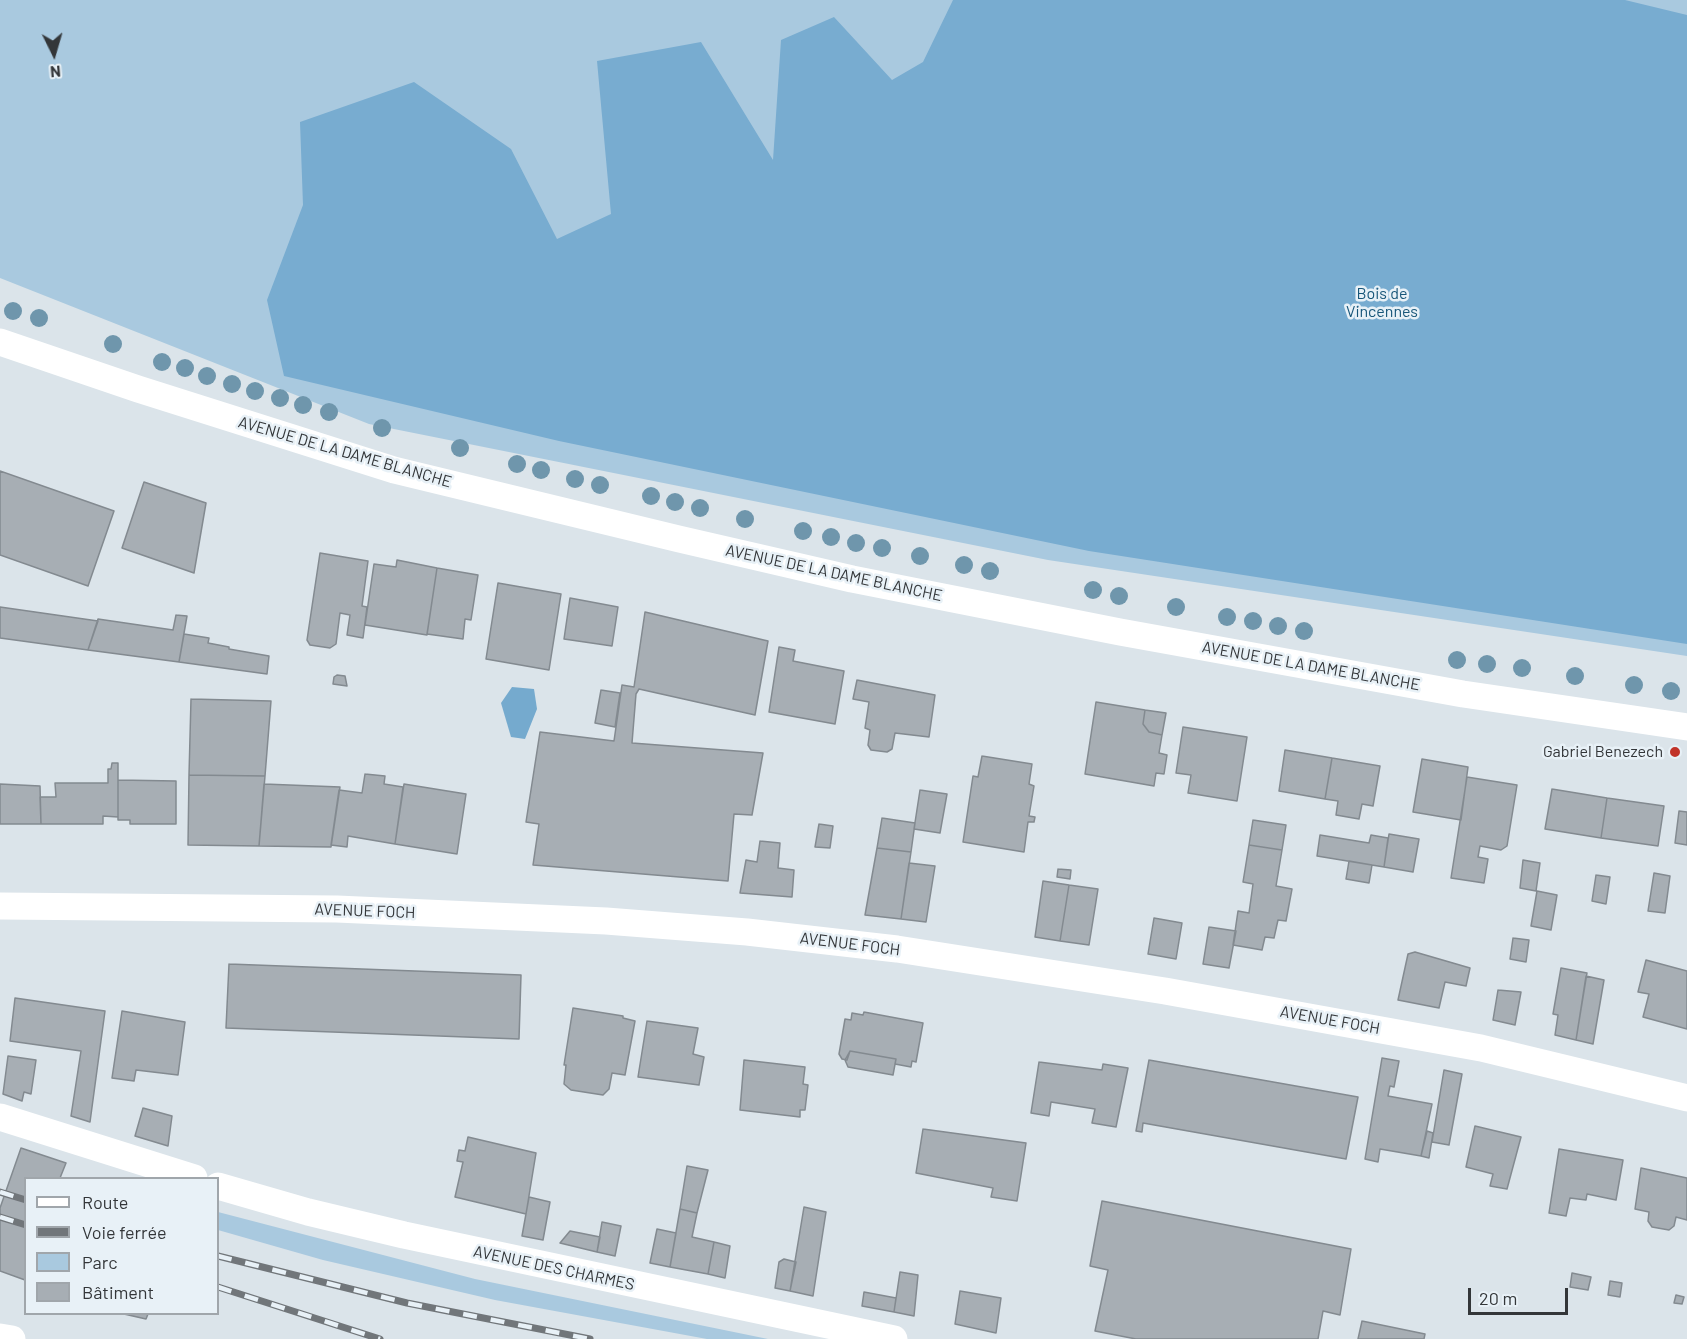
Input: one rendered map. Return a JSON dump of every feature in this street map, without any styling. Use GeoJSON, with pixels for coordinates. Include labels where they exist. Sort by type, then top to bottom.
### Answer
{"type":"FeatureCollection","features":[{"type":"Feature","properties":{"kind":"street","name":"AVENUE DE LA DAME BLANCHE"},"geometry":{"type":"LineString","coordinates":[[0,342],[138,389],[394,470],[852,579],[1120,632],[1464,694],[1687,727]]}},
{"type":"Feature","properties":{"kind":"street","name":"AVENUE FOCH"},"geometry":{"type":"LineString","coordinates":[[0,906],[337,909],[606,921],[759,933],[897,949],[1165,991],[1481,1048],[1687,1098]]}},
{"type":"Feature","properties":{"kind":"street"},"geometry":{"type":"LineString","coordinates":[[0,1117],[188,1177]]}},
{"type":"Feature","properties":{"kind":"street","name":"AVENUE DES CHARMES"},"geometry":{"type":"LineString","coordinates":[[219,1185],[308,1212],[404,1235],[894,1339]]}},
{"type":"Feature","properties":{"kind":"street"},"geometry":{"type":"LineString","coordinates":[[0,1337],[12,1339]]}},
{"type":"Feature","properties":{"kind":"green space","name":"Bois de Vincennes"},"geometry":{"type":"Polygon","coordinates":[[[0,0],[1687,0],[1687,656],[1048,560],[369,424],[0,278],[0,0]]]}},
{"type":"Feature","properties":{"kind":"green space","name":"Bois de Vincennes"},"geometry":{"type":"Polygon","coordinates":[[[953,0],[1625,0],[1687,15],[1687,644],[1089,551],[559,441],[284,376],[267,300],[303,205],[300,122],[414,82],[511,149],[557,239],[611,214],[597,61],[701,42],[773,160],[781,40],[834,17],[892,80],[923,62],[953,0]]]}},
{"type":"Feature","properties":{"kind":"green space"},"geometry":{"type":"Polygon","coordinates":[[[219,1212],[475,1279],[768,1339],[707,1339],[495,1300],[323,1260],[219,1230],[219,1212]]]}},
{"type":"Feature","properties":{"kind":"shaded area"},"geometry":{"type":"Polygon","coordinates":[[[512,687],[534,689],[537,709],[525,739],[511,737],[501,703],[512,687]]]}},
{"type":"Feature","properties":{"kind":"building"},"geometry":{"type":"Polygon","coordinates":[[[0,471],[114,511],[88,586],[0,555],[0,471]]]}},
{"type":"Feature","properties":{"kind":"building"},"geometry":{"type":"Polygon","coordinates":[[[144,482],[206,503],[194,573],[122,548],[144,482]]]}},
{"type":"Feature","properties":{"kind":"building"},"geometry":{"type":"Polygon","coordinates":[[[320,553],[368,561],[362,606],[367,607],[363,638],[347,635],[350,615],[340,613],[336,644],[330,648],[310,645],[307,640],[320,553]]]}},
{"type":"Feature","properties":{"kind":"building"},"geometry":{"type":"Polygon","coordinates":[[[397,560],[437,568],[427,635],[365,625],[374,564],[396,567],[397,560]]]}},
{"type":"Feature","properties":{"kind":"building"},"geometry":{"type":"Polygon","coordinates":[[[437,568],[478,575],[471,620],[465,619],[463,639],[427,634],[437,568]]]}},
{"type":"Feature","properties":{"kind":"building"},"geometry":{"type":"Polygon","coordinates":[[[498,583],[561,594],[549,670],[486,659],[498,583]]]}},
{"type":"Feature","properties":{"kind":"building"},"geometry":{"type":"Polygon","coordinates":[[[570,598],[618,607],[612,646],[564,639],[570,598]]]}},
{"type":"Feature","properties":{"kind":"building"},"geometry":{"type":"Polygon","coordinates":[[[0,607],[98,621],[88,650],[0,638],[0,607]]]}},
{"type":"Feature","properties":{"kind":"building"},"geometry":{"type":"Polygon","coordinates":[[[645,612],[768,641],[755,715],[639,689],[636,694],[632,743],[763,753],[752,815],[734,814],[728,881],[533,865],[539,824],[526,822],[540,732],[614,741],[622,685],[634,687],[645,612]]]}},
{"type":"Feature","properties":{"kind":"building"},"geometry":{"type":"Polygon","coordinates":[[[176,615],[187,616],[179,662],[88,650],[98,619],[173,630],[176,615]]]}},
{"type":"Feature","properties":{"kind":"building"},"geometry":{"type":"Polygon","coordinates":[[[184,634],[209,638],[208,643],[229,647],[229,649],[269,656],[267,674],[179,662],[184,634]]]}},
{"type":"Feature","properties":{"kind":"building"},"geometry":{"type":"Polygon","coordinates":[[[779,647],[795,650],[793,661],[844,671],[835,724],[769,712],[779,647]]]}},
{"type":"Feature","properties":{"kind":"building"},"geometry":{"type":"Polygon","coordinates":[[[345,676],[347,686],[333,684],[334,677],[345,676]]]}},
{"type":"Feature","properties":{"kind":"building"},"geometry":{"type":"Polygon","coordinates":[[[857,680],[935,695],[929,737],[895,733],[892,749],[887,752],[871,750],[868,745],[870,730],[865,728],[869,702],[853,699],[857,680]]]}},
{"type":"Feature","properties":{"kind":"building"},"geometry":{"type":"Polygon","coordinates":[[[601,690],[620,693],[615,727],[595,723],[601,690]]]}},
{"type":"Feature","properties":{"kind":"building"},"geometry":{"type":"Polygon","coordinates":[[[191,699],[271,701],[265,776],[189,775],[191,699]]]}},
{"type":"Feature","properties":{"kind":"building"},"geometry":{"type":"Polygon","coordinates":[[[1096,702],[1145,710],[1143,724],[1149,732],[1162,735],[1159,753],[1167,755],[1164,774],[1156,773],[1154,786],[1085,774],[1096,702]]]}},
{"type":"Feature","properties":{"kind":"building"},"geometry":{"type":"Polygon","coordinates":[[[1145,710],[1166,713],[1162,735],[1149,732],[1143,724],[1145,710]]]}},
{"type":"Feature","properties":{"kind":"building"},"geometry":{"type":"Polygon","coordinates":[[[1183,727],[1247,737],[1237,801],[1188,793],[1191,775],[1176,773],[1183,727]]]}},
{"type":"Feature","properties":{"kind":"building"},"geometry":{"type":"Polygon","coordinates":[[[1285,750],[1332,758],[1325,799],[1279,791],[1285,750]]]}},
{"type":"Feature","properties":{"kind":"building"},"geometry":{"type":"Polygon","coordinates":[[[982,756],[1032,764],[1029,784],[1034,786],[1029,816],[1035,817],[1034,822],[1028,822],[1024,852],[963,842],[973,776],[978,777],[982,756]]]}},
{"type":"Feature","properties":{"kind":"building"},"geometry":{"type":"Polygon","coordinates":[[[1332,758],[1380,766],[1373,806],[1362,804],[1359,819],[1336,815],[1338,801],[1325,799],[1332,758]]]}},
{"type":"Feature","properties":{"kind":"building"},"geometry":{"type":"Polygon","coordinates":[[[1422,759],[1468,767],[1461,820],[1413,812],[1422,759]]]}},
{"type":"Feature","properties":{"kind":"building"},"geometry":{"type":"Polygon","coordinates":[[[112,763],[118,763],[118,817],[103,816],[103,824],[41,824],[40,797],[56,797],[55,783],[108,783],[108,769],[111,769],[112,763]]]}},
{"type":"Feature","properties":{"kind":"building"},"geometry":{"type":"Polygon","coordinates":[[[365,774],[385,776],[384,784],[403,787],[395,844],[348,836],[347,847],[331,845],[339,790],[362,793],[365,774]]]}},
{"type":"Feature","properties":{"kind":"building"},"geometry":{"type":"Polygon","coordinates":[[[189,775],[265,776],[259,846],[188,845],[189,775]]]}},
{"type":"Feature","properties":{"kind":"building"},"geometry":{"type":"Polygon","coordinates":[[[1467,777],[1517,785],[1507,846],[1501,850],[1480,846],[1478,857],[1488,859],[1484,883],[1451,878],[1467,777]]]}},
{"type":"Feature","properties":{"kind":"building"},"geometry":{"type":"Polygon","coordinates":[[[118,780],[176,781],[176,824],[130,824],[130,820],[118,820],[118,780]]]}},
{"type":"Feature","properties":{"kind":"building"},"geometry":{"type":"Polygon","coordinates":[[[0,784],[40,786],[41,824],[0,824],[0,784]]]}},
{"type":"Feature","properties":{"kind":"building"},"geometry":{"type":"Polygon","coordinates":[[[264,784],[340,787],[331,847],[259,846],[264,784]]]}},
{"type":"Feature","properties":{"kind":"building"},"geometry":{"type":"Polygon","coordinates":[[[404,784],[466,794],[457,854],[395,844],[404,784]]]}},
{"type":"Feature","properties":{"kind":"building"},"geometry":{"type":"Polygon","coordinates":[[[1552,789],[1607,798],[1601,838],[1545,829],[1552,789]]]}},
{"type":"Feature","properties":{"kind":"building"},"geometry":{"type":"Polygon","coordinates":[[[920,790],[947,794],[940,833],[914,829],[920,790]]]}},
{"type":"Feature","properties":{"kind":"building"},"geometry":{"type":"Polygon","coordinates":[[[1607,798],[1664,806],[1658,846],[1601,838],[1607,798]]]}},
{"type":"Feature","properties":{"kind":"building"},"geometry":{"type":"Polygon","coordinates":[[[1679,811],[1687,812],[1687,845],[1675,843],[1679,811]]]}},
{"type":"Feature","properties":{"kind":"building"},"geometry":{"type":"Polygon","coordinates":[[[882,818],[915,823],[911,852],[877,848],[882,818]]]}},
{"type":"Feature","properties":{"kind":"building"},"geometry":{"type":"Polygon","coordinates":[[[1253,820],[1286,825],[1282,850],[1249,845],[1253,820]]]}},
{"type":"Feature","properties":{"kind":"building"},"geometry":{"type":"Polygon","coordinates":[[[819,824],[833,826],[830,848],[815,847],[819,824]]]}},
{"type":"Feature","properties":{"kind":"building"},"geometry":{"type":"Polygon","coordinates":[[[1389,834],[1419,839],[1413,872],[1384,867],[1389,834]]]}},
{"type":"Feature","properties":{"kind":"building"},"geometry":{"type":"Polygon","coordinates":[[[1320,835],[1369,843],[1371,835],[1388,838],[1384,867],[1317,856],[1320,835]]]}},
{"type":"Feature","properties":{"kind":"building"},"geometry":{"type":"Polygon","coordinates":[[[760,841],[780,843],[778,868],[794,870],[792,897],[740,893],[746,860],[757,862],[760,841]]]}},
{"type":"Feature","properties":{"kind":"building"},"geometry":{"type":"Polygon","coordinates":[[[1249,845],[1282,850],[1276,886],[1292,889],[1286,921],[1278,920],[1274,938],[1265,937],[1262,950],[1233,945],[1238,911],[1249,913],[1253,884],[1243,882],[1249,845]]]}},
{"type":"Feature","properties":{"kind":"building"},"geometry":{"type":"Polygon","coordinates":[[[877,848],[911,852],[901,919],[865,915],[877,848]]]}},
{"type":"Feature","properties":{"kind":"building"},"geometry":{"type":"Polygon","coordinates":[[[1523,860],[1540,863],[1536,891],[1520,888],[1523,860]]]}},
{"type":"Feature","properties":{"kind":"building"},"geometry":{"type":"Polygon","coordinates":[[[1349,861],[1372,865],[1369,883],[1346,879],[1349,861]]]}},
{"type":"Feature","properties":{"kind":"building"},"geometry":{"type":"Polygon","coordinates":[[[909,863],[935,866],[926,922],[901,919],[909,863]]]}},
{"type":"Feature","properties":{"kind":"building"},"geometry":{"type":"Polygon","coordinates":[[[1058,869],[1071,870],[1070,879],[1057,877],[1058,869]]]}},
{"type":"Feature","properties":{"kind":"building"},"geometry":{"type":"Polygon","coordinates":[[[1654,873],[1670,876],[1665,913],[1648,911],[1654,873]]]}},
{"type":"Feature","properties":{"kind":"building"},"geometry":{"type":"Polygon","coordinates":[[[1596,875],[1610,877],[1606,904],[1592,901],[1596,875]]]}},
{"type":"Feature","properties":{"kind":"building"},"geometry":{"type":"Polygon","coordinates":[[[1043,881],[1069,885],[1060,941],[1035,937],[1043,881]]]}},
{"type":"Feature","properties":{"kind":"building"},"geometry":{"type":"Polygon","coordinates":[[[1069,885],[1098,889],[1089,945],[1060,941],[1069,885]]]}},
{"type":"Feature","properties":{"kind":"building"},"geometry":{"type":"Polygon","coordinates":[[[1537,891],[1557,895],[1551,930],[1531,926],[1537,891]]]}},
{"type":"Feature","properties":{"kind":"building"},"geometry":{"type":"Polygon","coordinates":[[[1154,918],[1182,923],[1176,959],[1148,954],[1154,918]]]}},
{"type":"Feature","properties":{"kind":"building"},"geometry":{"type":"Polygon","coordinates":[[[1209,927],[1236,931],[1229,968],[1203,964],[1209,927]]]}},
{"type":"Feature","properties":{"kind":"building"},"geometry":{"type":"Polygon","coordinates":[[[1513,938],[1529,940],[1526,962],[1510,959],[1513,938]]]}},
{"type":"Feature","properties":{"kind":"building"},"geometry":{"type":"Polygon","coordinates":[[[1415,952],[1470,968],[1466,986],[1445,982],[1439,1008],[1398,1000],[1408,954],[1415,952]]]}},
{"type":"Feature","properties":{"kind":"building"},"geometry":{"type":"Polygon","coordinates":[[[1646,960],[1687,971],[1687,1029],[1643,1017],[1649,994],[1638,992],[1646,960]]]}},
{"type":"Feature","properties":{"kind":"building"},"geometry":{"type":"Polygon","coordinates":[[[229,964],[521,975],[519,1039],[226,1028],[229,964]]]}},
{"type":"Feature","properties":{"kind":"building"},"geometry":{"type":"Polygon","coordinates":[[[1561,968],[1587,973],[1576,1040],[1555,1035],[1558,1015],[1553,1014],[1561,968]]]}},
{"type":"Feature","properties":{"kind":"building"},"geometry":{"type":"Polygon","coordinates":[[[1586,976],[1604,980],[1593,1044],[1576,1040],[1586,976]]]}},
{"type":"Feature","properties":{"kind":"building"},"geometry":{"type":"Polygon","coordinates":[[[1498,990],[1521,992],[1515,1025],[1493,1020],[1498,990]]]}},
{"type":"Feature","properties":{"kind":"building"},"geometry":{"type":"Polygon","coordinates":[[[15,998],[105,1011],[90,1122],[71,1116],[81,1051],[10,1041],[15,998]]]}},
{"type":"Feature","properties":{"kind":"building"},"geometry":{"type":"Polygon","coordinates":[[[573,1008],[623,1016],[623,1018],[635,1021],[625,1075],[612,1073],[609,1089],[603,1095],[571,1090],[564,1084],[566,1065],[564,1065],[573,1008]]]}},
{"type":"Feature","properties":{"kind":"building"},"geometry":{"type":"Polygon","coordinates":[[[122,1011],[185,1022],[178,1075],[136,1070],[134,1081],[112,1078],[122,1011]]]}},
{"type":"Feature","properties":{"kind":"building"},"geometry":{"type":"Polygon","coordinates":[[[864,1012],[923,1023],[916,1062],[912,1061],[911,1067],[895,1064],[896,1059],[850,1051],[847,1060],[842,1059],[839,1054],[845,1019],[851,1020],[852,1013],[863,1015],[864,1012]]]}},
{"type":"Feature","properties":{"kind":"building"},"geometry":{"type":"Polygon","coordinates":[[[647,1021],[698,1028],[693,1054],[704,1057],[699,1085],[638,1077],[647,1021]]]}},
{"type":"Feature","properties":{"kind":"building"},"geometry":{"type":"Polygon","coordinates":[[[850,1051],[896,1059],[893,1075],[848,1067],[845,1060],[850,1051]]]}},
{"type":"Feature","properties":{"kind":"building"},"geometry":{"type":"Polygon","coordinates":[[[8,1056],[36,1060],[31,1094],[24,1092],[22,1101],[3,1094],[8,1056]]]}},
{"type":"Feature","properties":{"kind":"building"},"geometry":{"type":"Polygon","coordinates":[[[1382,1058],[1399,1061],[1394,1087],[1390,1086],[1388,1096],[1432,1104],[1421,1156],[1380,1149],[1378,1162],[1365,1159],[1382,1058]]]}},
{"type":"Feature","properties":{"kind":"building"},"geometry":{"type":"Polygon","coordinates":[[[744,1060],[805,1067],[803,1084],[808,1085],[805,1110],[800,1110],[800,1117],[740,1110],[744,1060]]]}},
{"type":"Feature","properties":{"kind":"building"},"geometry":{"type":"Polygon","coordinates":[[[1149,1060],[1358,1097],[1346,1159],[1143,1123],[1142,1132],[1136,1131],[1149,1060]]]}},
{"type":"Feature","properties":{"kind":"building"},"geometry":{"type":"Polygon","coordinates":[[[1039,1062],[1102,1070],[1103,1064],[1128,1068],[1116,1127],[1092,1123],[1095,1109],[1051,1102],[1049,1116],[1031,1113],[1039,1062]]]}},
{"type":"Feature","properties":{"kind":"building"},"geometry":{"type":"Polygon","coordinates":[[[1444,1070],[1462,1074],[1449,1145],[1432,1142],[1444,1070]]]}},
{"type":"Feature","properties":{"kind":"building"},"geometry":{"type":"Polygon","coordinates":[[[143,1108],[172,1116],[168,1146],[135,1136],[143,1108]]]}},
{"type":"Feature","properties":{"kind":"building"},"geometry":{"type":"Polygon","coordinates":[[[1475,1126],[1521,1137],[1507,1189],[1490,1186],[1493,1174],[1466,1167],[1475,1126]]]}},
{"type":"Feature","properties":{"kind":"building"},"geometry":{"type":"Polygon","coordinates":[[[923,1129],[1026,1143],[1017,1201],[991,1197],[993,1188],[916,1173],[923,1129]]]}},
{"type":"Feature","properties":{"kind":"building"},"geometry":{"type":"Polygon","coordinates":[[[1427,1131],[1433,1133],[1429,1158],[1421,1156],[1427,1131]]]}},
{"type":"Feature","properties":{"kind":"building"},"geometry":{"type":"Polygon","coordinates":[[[468,1137],[536,1153],[526,1214],[455,1197],[463,1162],[457,1161],[459,1150],[465,1151],[468,1137]]]}},
{"type":"Feature","properties":{"kind":"building"},"geometry":{"type":"Polygon","coordinates":[[[21,1148],[66,1163],[60,1177],[24,1177],[24,1280],[0,1271],[0,1208],[21,1148]]]}},
{"type":"Feature","properties":{"kind":"building"},"geometry":{"type":"Polygon","coordinates":[[[1559,1149],[1623,1160],[1616,1200],[1587,1194],[1586,1200],[1570,1198],[1566,1216],[1549,1213],[1559,1149]]]}},
{"type":"Feature","properties":{"kind":"building"},"geometry":{"type":"Polygon","coordinates":[[[687,1166],[708,1170],[697,1213],[680,1209],[687,1166]]]}},
{"type":"Feature","properties":{"kind":"building"},"geometry":{"type":"Polygon","coordinates":[[[1641,1168],[1687,1178],[1687,1220],[1676,1217],[1674,1226],[1669,1230],[1652,1227],[1648,1221],[1649,1212],[1635,1209],[1641,1168]]]}},
{"type":"Feature","properties":{"kind":"building"},"geometry":{"type":"Polygon","coordinates":[[[529,1197],[550,1202],[543,1240],[522,1236],[529,1197]]]}},
{"type":"Feature","properties":{"kind":"building"},"geometry":{"type":"Polygon","coordinates":[[[1102,1201],[1351,1249],[1340,1315],[1323,1311],[1318,1339],[1136,1339],[1095,1331],[1108,1270],[1090,1266],[1102,1201]]]}},
{"type":"Feature","properties":{"kind":"building"},"geometry":{"type":"Polygon","coordinates":[[[804,1207],[826,1212],[813,1296],[790,1291],[804,1207]]]}},
{"type":"Feature","properties":{"kind":"building"},"geometry":{"type":"Polygon","coordinates":[[[680,1209],[697,1213],[692,1237],[714,1242],[708,1274],[670,1267],[680,1209]]]}},
{"type":"Feature","properties":{"kind":"building"},"geometry":{"type":"Polygon","coordinates":[[[602,1222],[621,1226],[615,1256],[597,1252],[602,1222]]]}},
{"type":"Feature","properties":{"kind":"building"},"geometry":{"type":"Polygon","coordinates":[[[657,1229],[676,1233],[670,1267],[650,1263],[657,1229]]]}},
{"type":"Feature","properties":{"kind":"building"},"geometry":{"type":"Polygon","coordinates":[[[570,1231],[600,1237],[597,1252],[560,1243],[570,1231]]]}},
{"type":"Feature","properties":{"kind":"building"},"geometry":{"type":"Polygon","coordinates":[[[714,1242],[730,1246],[725,1278],[708,1274],[714,1242]]]}},
{"type":"Feature","properties":{"kind":"building"},"geometry":{"type":"Polygon","coordinates":[[[784,1259],[796,1262],[790,1291],[775,1288],[779,1262],[784,1259]]]}},
{"type":"Feature","properties":{"kind":"building"},"geometry":{"type":"Polygon","coordinates":[[[900,1272],[918,1275],[914,1316],[894,1312],[900,1272]]]}},
{"type":"Feature","properties":{"kind":"building"},"geometry":{"type":"Polygon","coordinates":[[[1572,1273],[1591,1277],[1588,1290],[1570,1287],[1572,1273]]]}},
{"type":"Feature","properties":{"kind":"building"},"geometry":{"type":"Polygon","coordinates":[[[1610,1281],[1622,1283],[1620,1297],[1608,1295],[1610,1281]]]}},
{"type":"Feature","properties":{"kind":"building"},"geometry":{"type":"Polygon","coordinates":[[[960,1291],[1001,1298],[996,1333],[955,1324],[960,1291]]]}},
{"type":"Feature","properties":{"kind":"building"},"geometry":{"type":"Polygon","coordinates":[[[864,1292],[896,1298],[894,1312],[862,1306],[864,1292]]]}},
{"type":"Feature","properties":{"kind":"building"},"geometry":{"type":"Polygon","coordinates":[[[1676,1295],[1684,1297],[1682,1304],[1674,1303],[1676,1295]]]}},
{"type":"Feature","properties":{"kind":"building"},"geometry":{"type":"Polygon","coordinates":[[[128,1315],[148,1315],[146,1319],[128,1315]]]}},
{"type":"Feature","properties":{"kind":"building"},"geometry":{"type":"Polygon","coordinates":[[[1362,1321],[1425,1334],[1424,1339],[1358,1339],[1362,1321]]]}},
{"type":"Feature","properties":{"kind":"railway"},"geometry":{"type":"LineString","coordinates":[[0,1192],[24,1199]]}},
{"type":"Feature","properties":{"kind":"railway"},"geometry":{"type":"LineString","coordinates":[[0,1217],[24,1224]]}},
{"type":"Feature","properties":{"kind":"railway"},"geometry":{"type":"LineString","coordinates":[[219,1256],[407,1303],[590,1339]]}},
{"type":"Feature","properties":{"kind":"railway"},"geometry":{"type":"LineString","coordinates":[[219,1287],[380,1339]]}},
{"type":"Feature","properties":{"kind":"place","name":"Gabriel Benezech"},"geometry":{"type":"Point","coordinates":[1675,752]}}]}
